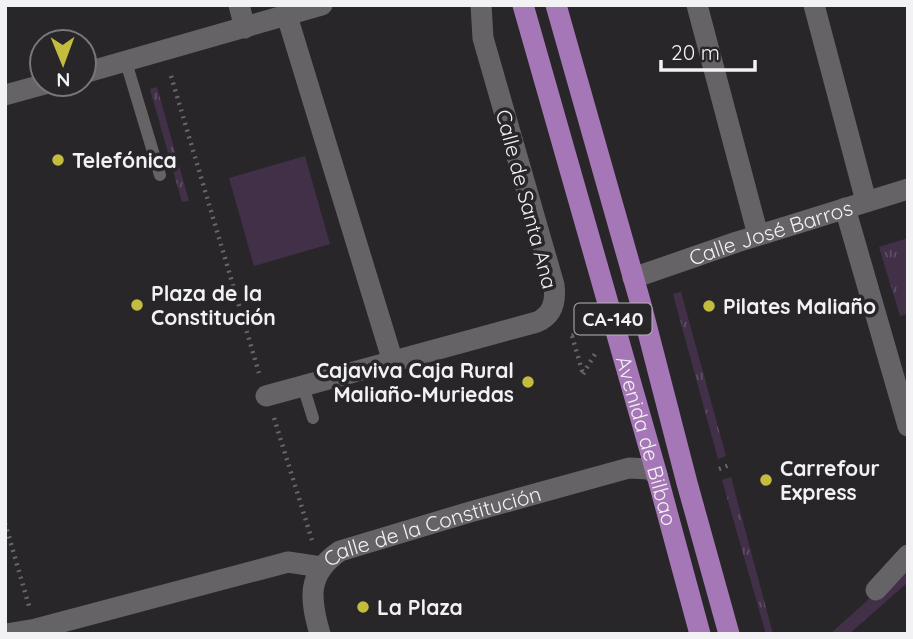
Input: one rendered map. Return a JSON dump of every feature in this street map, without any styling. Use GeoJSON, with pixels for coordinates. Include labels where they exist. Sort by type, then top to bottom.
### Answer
{"type":"FeatureCollection","features":[{"type":"Feature","properties":{"kind":"main road","name":"Avenida de Bilbao"},"geometry":{"type":"LineString","coordinates":[[523,5],[701,634]]}},
{"type":"Feature","properties":{"kind":"main road","name":"Avenida de Bilbao"},"geometry":{"type":"LineString","coordinates":[[556,5],[729,634]]}},
{"type":"Feature","properties":{"kind":"street"},"geometry":{"type":"LineString","coordinates":[[239,5],[245,28]]}},
{"type":"Feature","properties":{"kind":"street"},"geometry":{"type":"LineString","coordinates":[[98,69],[322,5]]}},
{"type":"Feature","properties":{"kind":"street","name":"Calle de Santa Ana"},"geometry":{"type":"LineString","coordinates":[[266,396],[537,323],[550,313],[554,304],[554,285],[483,38],[481,5]]}},
{"type":"Feature","properties":{"kind":"street"},"geometry":{"type":"LineString","coordinates":[[697,5],[758,235]]}},
{"type":"Feature","properties":{"kind":"street"},"geometry":{"type":"LineString","coordinates":[[814,5],[866,201]]}},
{"type":"Feature","properties":{"kind":"street"},"geometry":{"type":"LineString","coordinates":[[287,16],[393,362]]}},
{"type":"Feature","properties":{"kind":"street"},"geometry":{"type":"LineString","coordinates":[[5,95],[28,89]]}},
{"type":"Feature","properties":{"kind":"street","name":"Calle José Barros"},"geometry":{"type":"LineString","coordinates":[[633,278],[908,188]]}},
{"type":"Feature","properties":{"kind":"street"},"geometry":{"type":"LineString","coordinates":[[845,208],[908,426]]}},
{"type":"Feature","properties":{"kind":"street","name":"Calle de la Constitución"},"geometry":{"type":"LineString","coordinates":[[6,634],[36,629],[288,562],[321,567],[329,558],[348,547],[629,468],[649,469],[657,475]]}},
{"type":"Feature","properties":{"kind":"street"},"geometry":{"type":"LineString","coordinates":[[876,590],[908,555]]}},
{"type":"Feature","properties":{"kind":"street"},"geometry":{"type":"LineString","coordinates":[[320,634],[312,607],[313,587],[321,567]]}},
{"type":"Feature","properties":{"kind":"lane"},"geometry":{"type":"LineString","coordinates":[[126,62],[160,175]]}},
{"type":"Feature","properties":{"kind":"lane"},"geometry":{"type":"LineString","coordinates":[[303,386],[313,418]]}},
{"type":"Feature","properties":{"kind":"path"},"geometry":{"type":"LineString","coordinates":[[171,76],[266,396],[321,567]]}},
{"type":"Feature","properties":{"kind":"path"},"geometry":{"type":"LineString","coordinates":[[572,336],[579,332],[573,309]]}},
{"type":"Feature","properties":{"kind":"path"},"geometry":{"type":"LineString","coordinates":[[592,342],[596,354]]}},
{"type":"Feature","properties":{"kind":"path"},"geometry":{"type":"LineString","coordinates":[[575,344],[583,374]]}},
{"type":"Feature","properties":{"kind":"path"},"geometry":{"type":"LineString","coordinates":[[719,469],[732,464]]}},
{"type":"Feature","properties":{"kind":"path"},"geometry":{"type":"LineString","coordinates":[[5,523],[36,629]]}},
{"type":"Feature","properties":{"kind":"green space"},"geometry":{"type":"Polygon","coordinates":[[[157,87],[189,201],[182,202],[150,89],[157,87]]]}},
{"type":"Feature","properties":{"kind":"green space"},"geometry":{"type":"Polygon","coordinates":[[[305,156],[330,244],[254,266],[229,178],[305,156]]]}},
{"type":"Feature","properties":{"kind":"green space"},"geometry":{"type":"Polygon","coordinates":[[[908,238],[908,314],[900,316],[879,247],[908,238]]]}},
{"type":"Feature","properties":{"kind":"green space"},"geometry":{"type":"Polygon","coordinates":[[[681,292],[726,456],[718,459],[673,294],[681,292]]]}},
{"type":"Feature","properties":{"kind":"green space"},"geometry":{"type":"Polygon","coordinates":[[[731,477],[773,634],[766,634],[722,480],[731,477]]]}},
{"type":"Feature","properties":{"kind":"green space"},"geometry":{"type":"Polygon","coordinates":[[[908,564],[908,582],[849,634],[830,634],[908,564]]]}},
{"type":"Feature","properties":{"kind":"place","name":"Telefónica"},"geometry":{"type":"Point","coordinates":[58,160]}},
{"type":"Feature","properties":{"kind":"place","name":"Plaza de la Constitución"},"geometry":{"type":"Point","coordinates":[137,305]}},
{"type":"Feature","properties":{"kind":"place","name":"Pilates Maliaño"},"geometry":{"type":"Point","coordinates":[709,306]}},
{"type":"Feature","properties":{"kind":"place","name":"Cajaviva Caja Rural Maliaño-Muriedas"},"geometry":{"type":"Point","coordinates":[528,382]}},
{"type":"Feature","properties":{"kind":"place","name":"Carrefour Express"},"geometry":{"type":"Point","coordinates":[766,480]}},
{"type":"Feature","properties":{"kind":"place","name":"La Plaza"},"geometry":{"type":"Point","coordinates":[363,607]}}]}
